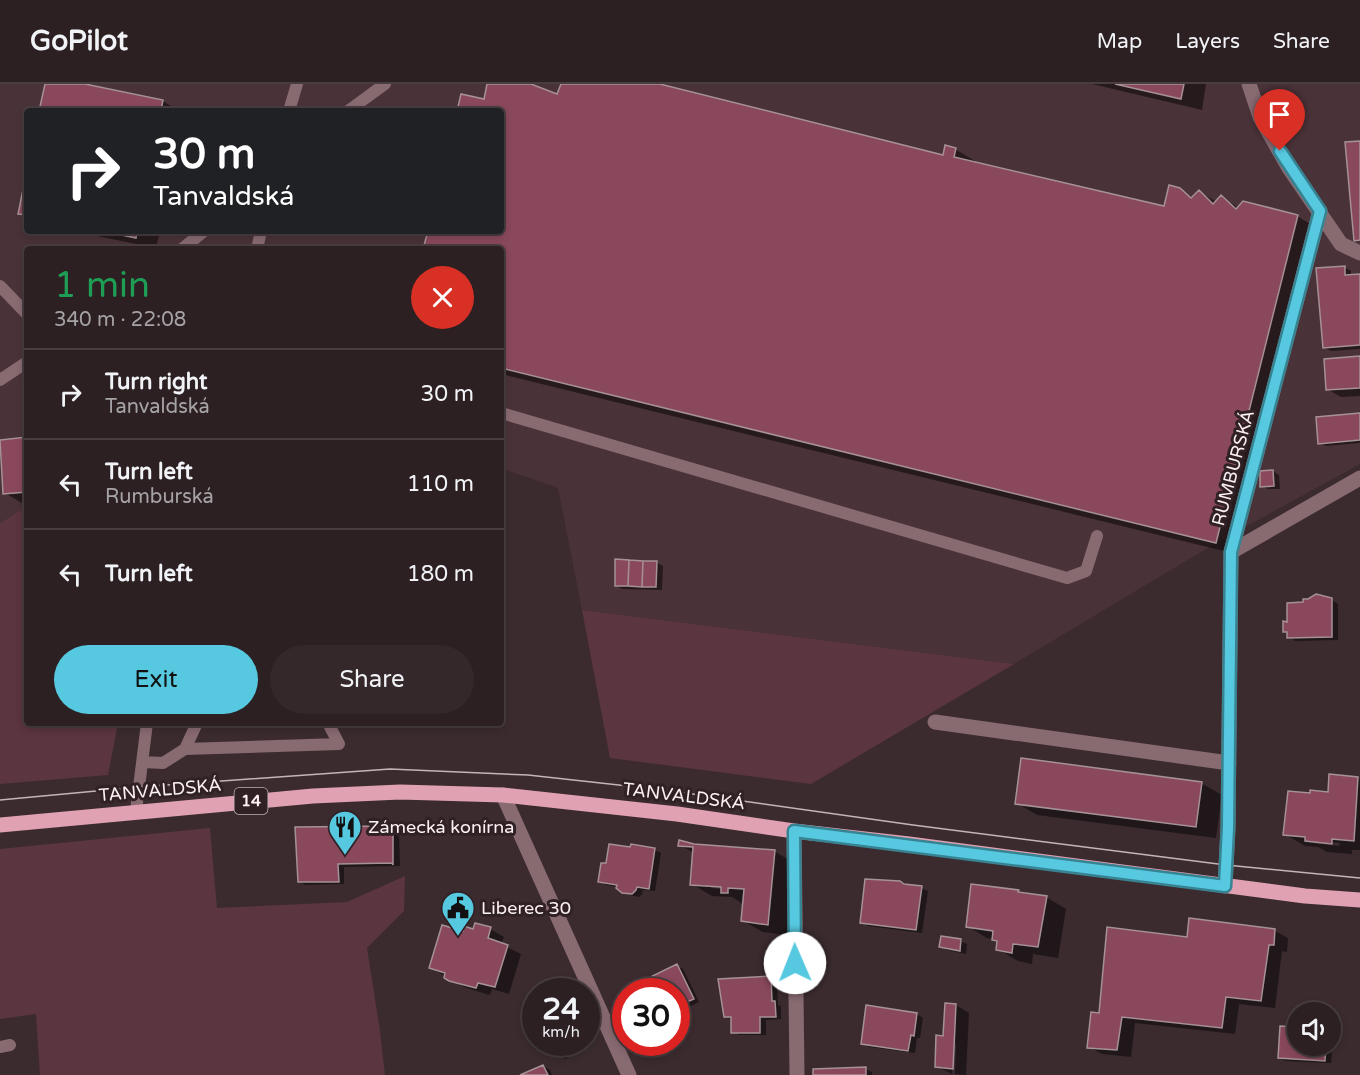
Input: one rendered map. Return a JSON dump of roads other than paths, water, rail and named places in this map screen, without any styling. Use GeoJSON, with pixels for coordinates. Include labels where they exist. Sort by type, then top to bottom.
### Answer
{"type":"FeatureCollection","features":[{"type":"Feature","properties":{"kind":"main road","name":"TANVALDSKÁ"},"geometry":{"type":"LineString","coordinates":[[0,825],[136,811],[378,793],[503,795],[677,814],[1305,896],[1360,900]]}},
{"type":"Feature","properties":{"kind":"street"},"geometry":{"type":"LineString","coordinates":[[1249,84],[1260,117],[1289,168],[1341,244],[1360,253]]}},
{"type":"Feature","properties":{"kind":"street","name":"RUMBURSKÁ"},"geometry":{"type":"LineString","coordinates":[[1225,886],[1228,828],[1231,552],[1320,211]]}},
{"type":"Feature","properties":{"kind":"street"},"geometry":{"type":"LineString","coordinates":[[1231,552],[1360,478]]}},
{"type":"Feature","properties":{"kind":"street"},"geometry":{"type":"LineString","coordinates":[[935,722],[1229,763]]}},
{"type":"Feature","properties":{"kind":"street"},"geometry":{"type":"LineString","coordinates":[[503,795],[628,1075]]}},
{"type":"Feature","properties":{"kind":"street"},"geometry":{"type":"LineString","coordinates":[[794,831],[797,1075]]}},
{"type":"Feature","properties":{"kind":"lane"},"geometry":{"type":"LineString","coordinates":[[290,108],[297,84]]}},
{"type":"Feature","properties":{"kind":"lane"},"geometry":{"type":"LineString","coordinates":[[352,108],[385,84]]}},
{"type":"Feature","properties":{"kind":"lane"},"geometry":{"type":"LineString","coordinates":[[186,246],[200,234]]}},
{"type":"Feature","properties":{"kind":"lane"},"geometry":{"type":"LineString","coordinates":[[0,286],[24,311]]}},
{"type":"Feature","properties":{"kind":"lane"},"geometry":{"type":"LineString","coordinates":[[0,380],[24,364]]}},
{"type":"Feature","properties":{"kind":"lane"},"geometry":{"type":"LineString","coordinates":[[504,414],[1067,578],[1086,571],[1097,536]]}},
{"type":"Feature","properties":{"kind":"lane"},"geometry":{"type":"LineString","coordinates":[[136,811],[147,726]]}},
{"type":"Feature","properties":{"kind":"lane"},"geometry":{"type":"LineString","coordinates":[[143,762],[164,763],[185,749],[196,726]]}},
{"type":"Feature","properties":{"kind":"lane"},"geometry":{"type":"LineString","coordinates":[[185,749],[339,744],[330,726]]}},
{"type":"Feature","properties":{"kind":"tram line"},"geometry":{"type":"LineString","coordinates":[[0,800],[139,787],[390,769],[528,775],[664,790],[1226,865],[1360,878]]}},
{"type":"Feature","properties":{"kind":"place","name":"Zámecká konírna"},"geometry":{"type":"Point","coordinates":[345,856]}},
{"type":"Feature","properties":{"kind":"place","name":"Liberec 30"},"geometry":{"type":"Point","coordinates":[458,937]}}]}
